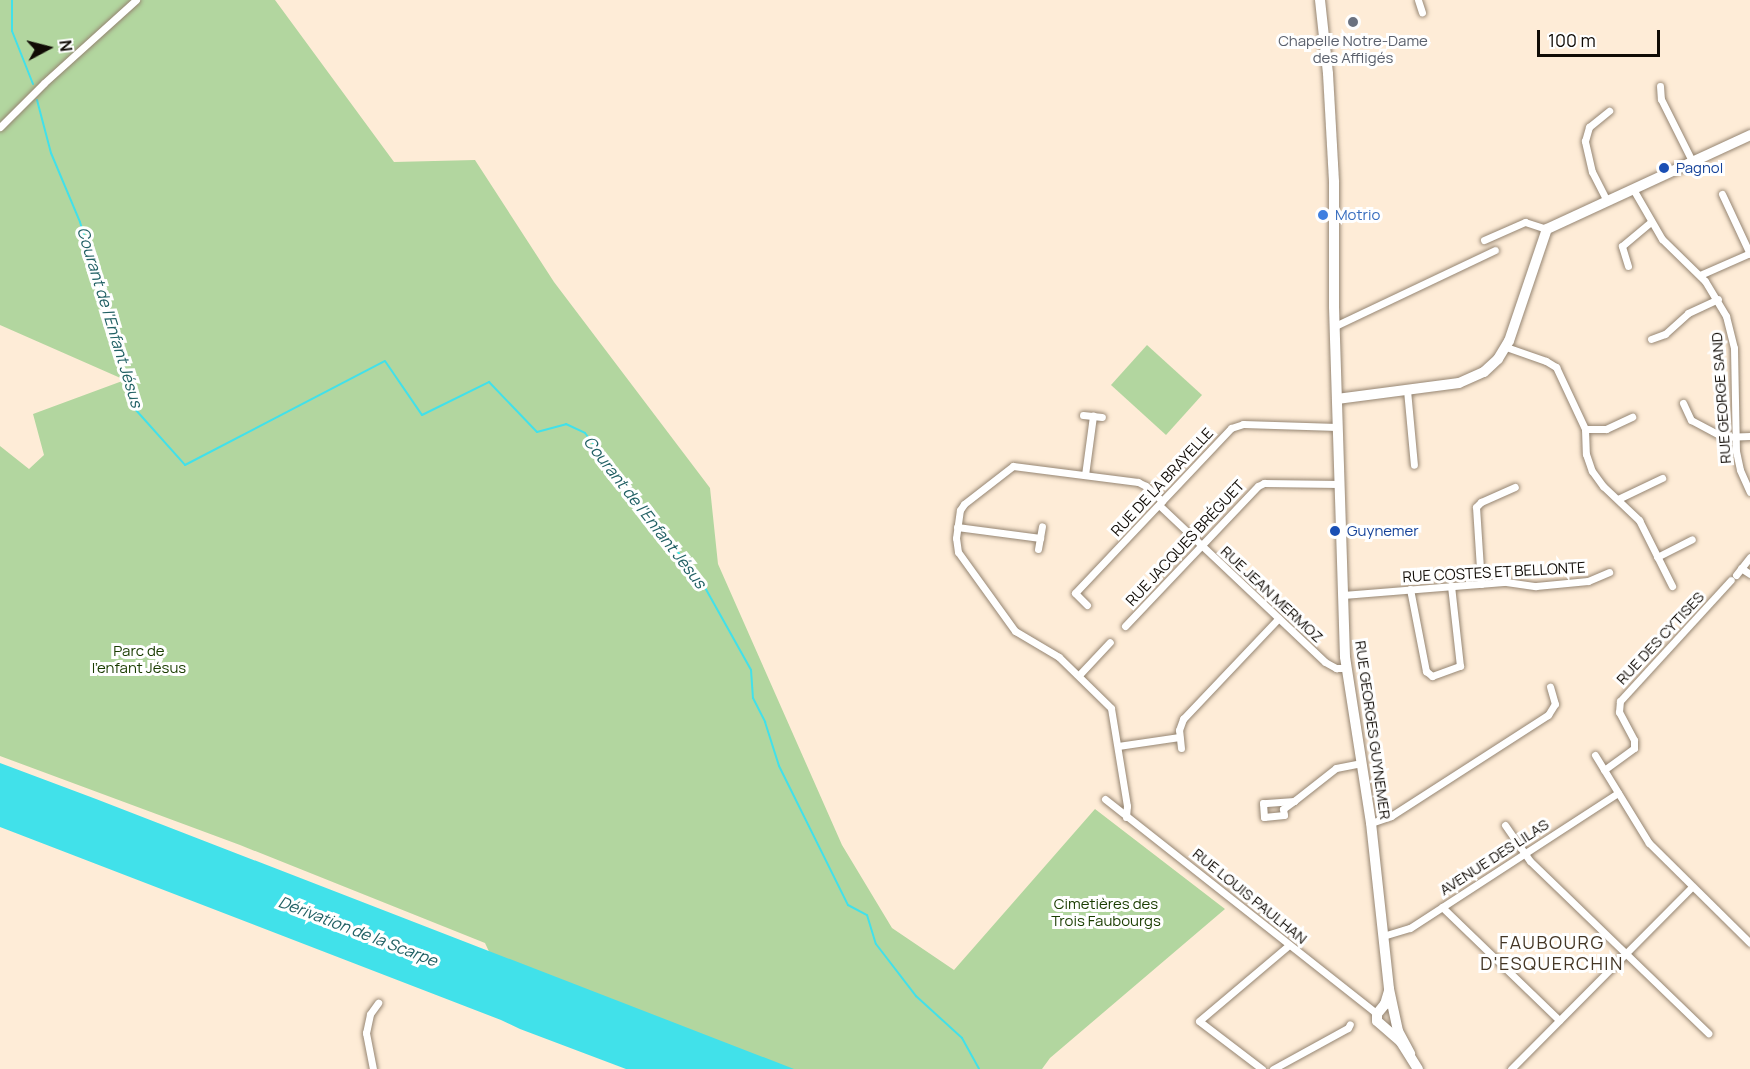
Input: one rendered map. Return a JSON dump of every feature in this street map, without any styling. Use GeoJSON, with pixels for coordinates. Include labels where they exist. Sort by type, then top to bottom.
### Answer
{"type":"FeatureCollection","features":[{"type":"Feature","properties":{"kind":"main road","name":"RUE GEORGES GUYNEMER"},"geometry":{"type":"LineString","coordinates":[[1320,0],[1331,119],[1337,427],[1346,668],[1371,823],[1389,989],[1398,1031],[1418,1069]]}},
{"type":"Feature","properties":{"kind":"main road"},"geometry":{"type":"LineString","coordinates":[[1337,399],[1458,383],[1472,379],[1489,368],[1506,347],[1547,229],[1750,135]]}},
{"type":"Feature","properties":{"kind":"main road","name":"RUE GEORGES GUYNEMER"},"geometry":{"type":"LineString","coordinates":[[1379,1011],[1389,989]]}},
{"type":"Feature","properties":{"kind":"main road"},"geometry":{"type":"LineString","coordinates":[[1390,1008],[1396,1016],[1392,1027],[1383,1028],[1377,1022],[1379,1011],[1390,1008]]}},
{"type":"Feature","properties":{"kind":"main road","name":"RUE GEORGES GUYNEMER"},"geometry":{"type":"LineString","coordinates":[[1383,1028],[1397,1038],[1410,1054]]}},
{"type":"Feature","properties":{"kind":"street"},"geometry":{"type":"LineString","coordinates":[[0,127],[44,83],[136,0]]}},
{"type":"Feature","properties":{"kind":"street"},"geometry":{"type":"LineString","coordinates":[[1418,0],[1422,12]]}},
{"type":"Feature","properties":{"kind":"street"},"geometry":{"type":"LineString","coordinates":[[1660,86],[1661,99],[1692,161]]}},
{"type":"Feature","properties":{"kind":"street"},"geometry":{"type":"LineString","coordinates":[[1607,201],[1592,172],[1584,141],[1588,127],[1609,111]]}},
{"type":"Feature","properties":{"kind":"street","name":"RUE GEORGE SAND"},"geometry":{"type":"LineString","coordinates":[[1633,189],[1651,222],[1668,246],[1700,275],[1718,299],[1733,339],[1735,438],[1738,464],[1750,492]]}},
{"type":"Feature","properties":{"kind":"street"},"geometry":{"type":"LineString","coordinates":[[1700,275],[1750,254],[1722,194]]}},
{"type":"Feature","properties":{"kind":"street"},"geometry":{"type":"LineString","coordinates":[[1484,240],[1525,222],[1547,229]]}},
{"type":"Feature","properties":{"kind":"street"},"geometry":{"type":"LineString","coordinates":[[1628,266],[1622,246],[1651,222]]}},
{"type":"Feature","properties":{"kind":"street"},"geometry":{"type":"LineString","coordinates":[[1335,326],[1495,250]]}},
{"type":"Feature","properties":{"kind":"street"},"geometry":{"type":"LineString","coordinates":[[1651,339],[1665,334],[1688,314],[1718,299]]}},
{"type":"Feature","properties":{"kind":"street"},"geometry":{"type":"LineString","coordinates":[[1506,347],[1546,361],[1556,367],[1585,429],[1586,454],[1592,471],[1639,520],[1672,586]]}},
{"type":"Feature","properties":{"kind":"street"},"geometry":{"type":"LineString","coordinates":[[1407,390],[1414,465]]}},
{"type":"Feature","properties":{"kind":"street"},"geometry":{"type":"LineString","coordinates":[[1683,403],[1688,416],[1695,422],[1726,438],[1750,436]]}},
{"type":"Feature","properties":{"kind":"street"},"geometry":{"type":"LineString","coordinates":[[1083,415],[1102,417]]}},
{"type":"Feature","properties":{"kind":"street"},"geometry":{"type":"LineString","coordinates":[[1085,475],[1093,416]]}},
{"type":"Feature","properties":{"kind":"street"},"geometry":{"type":"LineString","coordinates":[[1585,429],[1606,429],[1632,417]]}},
{"type":"Feature","properties":{"kind":"street","name":"RUE DE LA BRAYELLE"},"geometry":{"type":"LineString","coordinates":[[1088,605],[1075,593],[1234,426],[1243,424],[1337,427]]}},
{"type":"Feature","properties":{"kind":"street","name":"RUE JEAN MERMOZ"},"geometry":{"type":"LineString","coordinates":[[957,527],[964,504],[1009,468],[1021,466],[1142,484],[1201,545],[1326,662],[1336,668],[1346,668]]}},
{"type":"Feature","properties":{"kind":"street"},"geometry":{"type":"LineString","coordinates":[[1618,499],[1662,478]]}},
{"type":"Feature","properties":{"kind":"street","name":"RUE JACQUES BRÉGUET"},"geometry":{"type":"LineString","coordinates":[[1125,626],[1260,484],[1339,484]]}},
{"type":"Feature","properties":{"kind":"street"},"geometry":{"type":"LineString","coordinates":[[1481,584],[1476,507],[1481,502],[1515,487]]}},
{"type":"Feature","properties":{"kind":"street"},"geometry":{"type":"LineString","coordinates":[[1038,549],[1042,526]]}},
{"type":"Feature","properties":{"kind":"street"},"geometry":{"type":"LineString","coordinates":[[1040,538],[957,527],[956,543],[958,552],[1015,631],[1056,654],[1111,708],[1127,806],[1125,817]]}},
{"type":"Feature","properties":{"kind":"street"},"geometry":{"type":"LineString","coordinates":[[1657,557],[1692,539]]}},
{"type":"Feature","properties":{"kind":"street"},"geometry":{"type":"LineString","coordinates":[[1750,556],[1742,568],[1750,574]]}},
{"type":"Feature","properties":{"kind":"street","name":"RUE DES CYTISES"},"geometry":{"type":"LineString","coordinates":[[1604,770],[1634,748],[1634,740],[1618,712],[1620,702],[1742,568]]}},
{"type":"Feature","properties":{"kind":"street","name":"RUE COSTES ET BELLONTE"},"geometry":{"type":"LineString","coordinates":[[1343,595],[1511,582],[1536,586],[1588,581],[1609,572]]}},
{"type":"Feature","properties":{"kind":"street"},"geometry":{"type":"LineString","coordinates":[[1410,589],[1426,671],[1429,675],[1437,676],[1460,666],[1451,586]]}},
{"type":"Feature","properties":{"kind":"street"},"geometry":{"type":"LineString","coordinates":[[1181,748],[1179,737],[1183,719],[1279,618]]}},
{"type":"Feature","properties":{"kind":"street"},"geometry":{"type":"LineString","coordinates":[[1079,675],[1110,642]]}},
{"type":"Feature","properties":{"kind":"street"},"geometry":{"type":"LineString","coordinates":[[1371,823],[1390,816],[1548,715],[1556,704],[1550,687]]}},
{"type":"Feature","properties":{"kind":"street"},"geometry":{"type":"LineString","coordinates":[[1118,747],[1179,737]]}},
{"type":"Feature","properties":{"kind":"street"},"geometry":{"type":"LineString","coordinates":[[1595,755],[1649,843],[1750,944]]}},
{"type":"Feature","properties":{"kind":"street"},"geometry":{"type":"LineString","coordinates":[[1294,801],[1336,768],[1362,763]]}},
{"type":"Feature","properties":{"kind":"street","name":"AVENUE DES LILAS"},"geometry":{"type":"LineString","coordinates":[[1383,936],[1406,930],[1618,793]]}},
{"type":"Feature","properties":{"kind":"street","name":"RUE LOUIS PAULHAN"},"geometry":{"type":"LineString","coordinates":[[1105,799],[1289,945],[1379,1011]]}},
{"type":"Feature","properties":{"kind":"street"},"geometry":{"type":"LineString","coordinates":[[1505,825],[1524,853],[1708,1033]]}},
{"type":"Feature","properties":{"kind":"street"},"geometry":{"type":"LineString","coordinates":[[1511,1069],[1692,887]]}},
{"type":"Feature","properties":{"kind":"street"},"geometry":{"type":"LineString","coordinates":[[1442,907],[1559,1020]]}},
{"type":"Feature","properties":{"kind":"street"},"geometry":{"type":"LineString","coordinates":[[1262,1069],[1199,1021],[1289,945]]}},
{"type":"Feature","properties":{"kind":"street"},"geometry":{"type":"LineString","coordinates":[[373,1069],[366,1033],[370,1014],[378,1003]]}},
{"type":"Feature","properties":{"kind":"street"},"geometry":{"type":"LineString","coordinates":[[1273,1069],[1348,1028],[1350,1024]]}},
{"type":"Feature","properties":{"kind":"green space"},"geometry":{"type":"Polygon","coordinates":[[[0,0],[275,0],[394,162],[475,160],[554,282],[710,488],[718,564],[842,845],[892,928],[954,970],[1095,809],[1225,909],[1050,1058],[1042,1069],[664,1069],[517,1011],[485,943],[240,845],[0,756],[0,446],[29,469],[44,455],[33,414],[125,380],[0,325],[0,0]]]}},
{"type":"Feature","properties":{"kind":"green space"},"geometry":{"type":"Polygon","coordinates":[[[1147,345],[1202,395],[1166,435],[1111,385],[1147,345]]]}},
{"type":"Feature","properties":{"kind":"water","name":"Dérivation de la Scarpe"},"geometry":{"type":"Polygon","coordinates":[[[0,763],[794,1069],[626,1069],[520,1029],[0,827],[0,763]]]}},
{"type":"Feature","properties":{"kind":"waterway","name":"Courant de l'Enfant Jésus"},"geometry":{"type":"LineString","coordinates":[[12,0],[12,31],[33,84]]}},
{"type":"Feature","properties":{"kind":"waterway","name":"Courant de l'Enfant Jésus"},"geometry":{"type":"LineString","coordinates":[[37,100],[51,153],[80,222],[135,409],[185,465],[385,361],[422,415],[489,382],[537,432],[566,424],[585,433],[703,584],[751,670],[753,698],[765,722],[779,766],[848,905],[867,915],[876,944],[916,996],[962,1038],[979,1069]]}},
{"type":"Feature","properties":{"kind":"place","name":"Chapelle Notre-Dame des Affligés"},"geometry":{"type":"Point","coordinates":[1353,22]}},
{"type":"Feature","properties":{"kind":"place","name":"Pagnol"},"geometry":{"type":"Point","coordinates":[1664,168]}},
{"type":"Feature","properties":{"kind":"place","name":"Motrio"},"geometry":{"type":"Point","coordinates":[1323,215]}},
{"type":"Feature","properties":{"kind":"place","name":"Guynemer"},"geometry":{"type":"Point","coordinates":[1335,531]}},
{"type":"Feature","properties":{"kind":"district","name":"FAUBOURG D'ESQUERCHIN"},"geometry":{"type":"Point","coordinates":[1552,953]}},
{"type":"Feature","properties":{"kind":"park label","name":"Parc de l'enfant Jésus"},"geometry":{"type":"Point","coordinates":[139,658]}},
{"type":"Feature","properties":{"kind":"park label","name":"Cimetières des Trois Faubourgs"},"geometry":{"type":"Point","coordinates":[1106,912]}}]}
